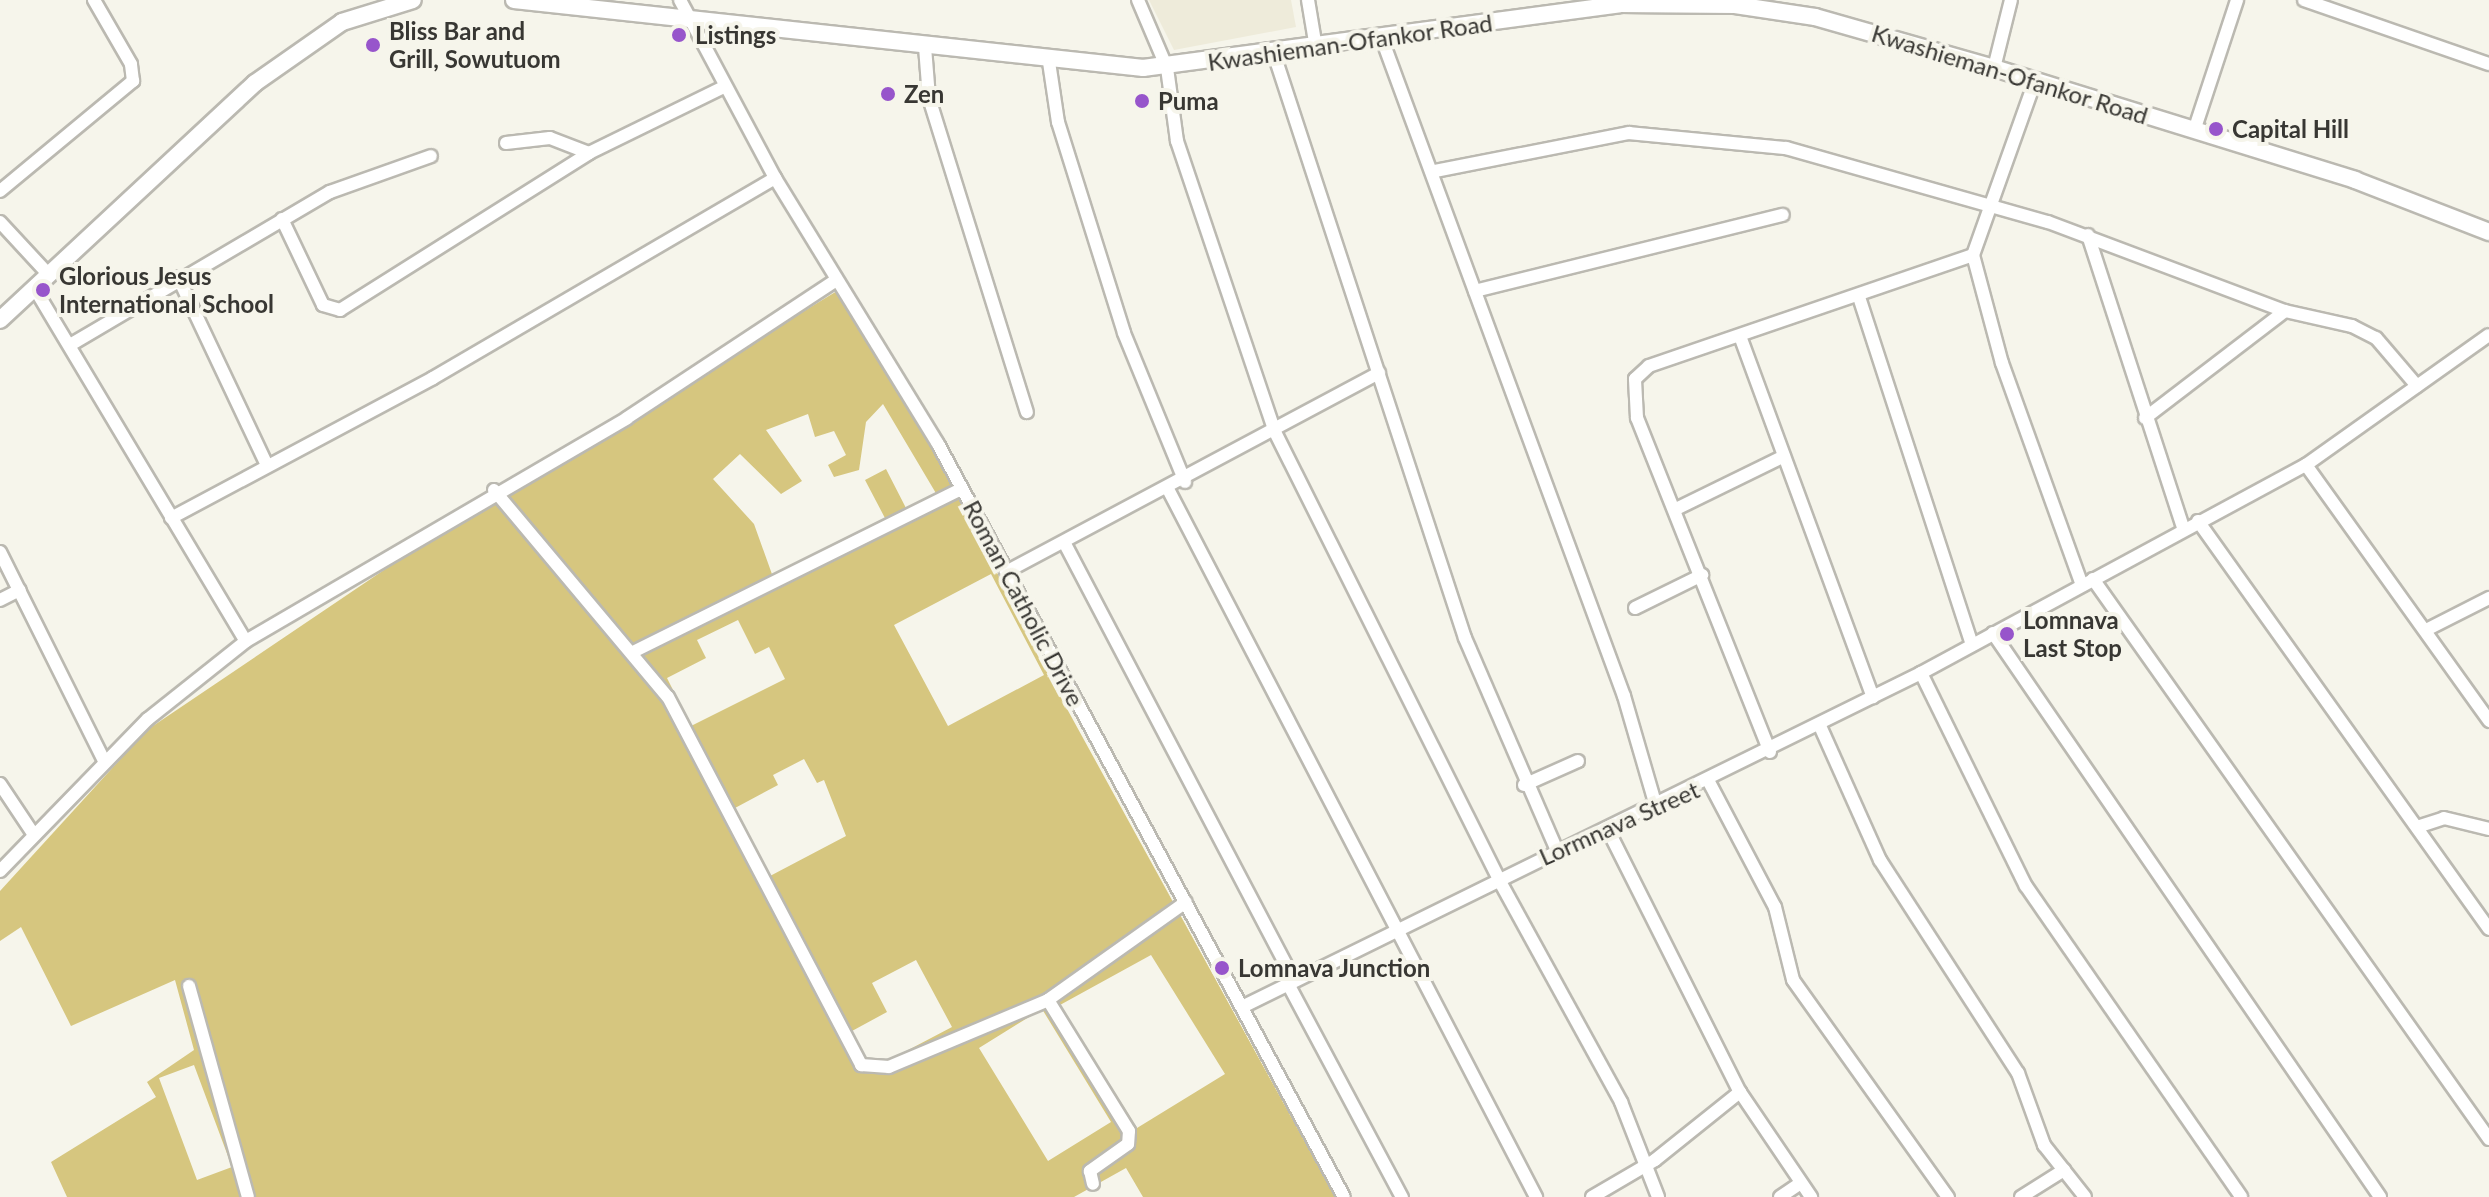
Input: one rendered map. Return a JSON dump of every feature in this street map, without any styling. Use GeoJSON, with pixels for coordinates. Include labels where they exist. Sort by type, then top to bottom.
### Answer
{"type":"FeatureCollection","features":[{"type":"Feature","properties":{"kind":"main road"},"geometry":{"type":"LineString","coordinates":[[0,320],[281,64],[342,22],[413,0]]}},
{"type":"Feature","properties":{"kind":"main road","name":"Kwashieman-Ofankor Road"},"geometry":{"type":"LineString","coordinates":[[514,0],[1049,62],[1167,68],[1620,4],[1735,5],[1826,20],[2195,128],[2489,232]]}},
{"type":"Feature","properties":{"kind":"street"},"geometry":{"type":"LineString","coordinates":[[0,191],[133,81],[131,64],[94,0]]}},
{"type":"Feature","properties":{"kind":"street","name":"Roman Catholic Drive"},"geometry":{"type":"LineString","coordinates":[[680,0],[775,178],[962,489],[1344,1197]]}},
{"type":"Feature","properties":{"kind":"street"},"geometry":{"type":"LineString","coordinates":[[1138,0],[1167,68],[1177,141],[1275,432],[1498,878],[1621,1102],[1658,1197]]}},
{"type":"Feature","properties":{"kind":"street"},"geometry":{"type":"LineString","coordinates":[[1308,0],[1316,48]]}},
{"type":"Feature","properties":{"kind":"street"},"geometry":{"type":"LineString","coordinates":[[1994,68],[2011,0]]}},
{"type":"Feature","properties":{"kind":"street"},"geometry":{"type":"LineString","coordinates":[[2195,128],[2237,0]]}},
{"type":"Feature","properties":{"kind":"street"},"geometry":{"type":"LineString","coordinates":[[2304,0],[2489,64]]}},
{"type":"Feature","properties":{"kind":"street"},"geometry":{"type":"LineString","coordinates":[[1382,39],[1435,171],[1475,291],[1624,696],[1656,806]]}},
{"type":"Feature","properties":{"kind":"street"},"geometry":{"type":"LineString","coordinates":[[925,47],[929,98],[1027,412]]}},
{"type":"Feature","properties":{"kind":"street"},"geometry":{"type":"LineString","coordinates":[[1274,54],[1465,638],[1524,785],[1557,851]]}},
{"type":"Feature","properties":{"kind":"street"},"geometry":{"type":"LineString","coordinates":[[1049,62],[1058,122],[1124,333],[1185,482]]}},
{"type":"Feature","properties":{"kind":"street"},"geometry":{"type":"LineString","coordinates":[[2035,81],[1994,206],[1973,255],[2002,363],[2087,582],[2489,1139]]}},
{"type":"Feature","properties":{"kind":"street"},"geometry":{"type":"LineString","coordinates":[[282,219],[323,305],[340,310],[589,153],[724,87]]}},
{"type":"Feature","properties":{"kind":"street"},"geometry":{"type":"LineString","coordinates":[[1435,171],[1583,138],[1668,131],[1786,148],[2088,235],[2285,311],[2368,333],[2417,386]]}},
{"type":"Feature","properties":{"kind":"street"},"geometry":{"type":"LineString","coordinates":[[506,143],[550,138],[589,153]]}},
{"type":"Feature","properties":{"kind":"street"},"geometry":{"type":"LineString","coordinates":[[70,345],[178,277],[282,219],[367,175],[431,156]]}},
{"type":"Feature","properties":{"kind":"street"},"geometry":{"type":"LineString","coordinates":[[171,518],[266,463],[433,378],[775,178]]}},
{"type":"Feature","properties":{"kind":"street"},"geometry":{"type":"LineString","coordinates":[[1475,291],[1783,215]]}},
{"type":"Feature","properties":{"kind":"street"},"geometry":{"type":"LineString","coordinates":[[0,222],[49,275]]}},
{"type":"Feature","properties":{"kind":"street"},"geometry":{"type":"LineString","coordinates":[[2088,235],[2183,528]]}},
{"type":"Feature","properties":{"kind":"street"},"geometry":{"type":"LineString","coordinates":[[1770,752],[1676,509],[1637,418],[1635,379],[1649,366],[1859,297],[1973,255]]}},
{"type":"Feature","properties":{"kind":"street"},"geometry":{"type":"LineString","coordinates":[[178,277],[266,463]]}},
{"type":"Feature","properties":{"kind":"street"},"geometry":{"type":"LineString","coordinates":[[0,871],[104,761],[246,641],[494,490],[627,418],[835,281]]}},
{"type":"Feature","properties":{"kind":"street"},"geometry":{"type":"LineString","coordinates":[[35,289],[246,641]]}},
{"type":"Feature","properties":{"kind":"street"},"geometry":{"type":"LineString","coordinates":[[1859,297],[1972,645]]}},
{"type":"Feature","properties":{"kind":"street"},"geometry":{"type":"LineString","coordinates":[[2145,418],[2285,311]]}},
{"type":"Feature","properties":{"kind":"street","name":"Lormnava Street"},"geometry":{"type":"LineString","coordinates":[[1242,1007],[1392,927],[1709,782],[1921,673],[2183,528],[2306,465],[2489,335]]}},
{"type":"Feature","properties":{"kind":"street"},"geometry":{"type":"LineString","coordinates":[[1740,336],[1873,697]]}},
{"type":"Feature","properties":{"kind":"street"},"geometry":{"type":"LineString","coordinates":[[1006,572],[1169,491],[1379,373]]}},
{"type":"Feature","properties":{"kind":"street"},"geometry":{"type":"LineString","coordinates":[[1676,509],[1784,456]]}},
{"type":"Feature","properties":{"kind":"street"},"geometry":{"type":"LineString","coordinates":[[2306,465],[2489,721]]}},
{"type":"Feature","properties":{"kind":"street"},"geometry":{"type":"LineString","coordinates":[[635,651],[962,489]]}},
{"type":"Feature","properties":{"kind":"street"},"geometry":{"type":"LineString","coordinates":[[494,490],[635,651],[668,697],[861,1065],[889,1067],[1048,1000],[1186,902]]}},
{"type":"Feature","properties":{"kind":"street"},"geometry":{"type":"LineString","coordinates":[[1169,491],[1392,927],[1536,1197]]}},
{"type":"Feature","properties":{"kind":"street"},"geometry":{"type":"LineString","coordinates":[[2198,521],[2489,929]]}},
{"type":"Feature","properties":{"kind":"street"},"geometry":{"type":"LineString","coordinates":[[1064,542],[1402,1197]]}},
{"type":"Feature","properties":{"kind":"street"},"geometry":{"type":"LineString","coordinates":[[0,552],[104,761]]}},
{"type":"Feature","properties":{"kind":"street"},"geometry":{"type":"LineString","coordinates":[[1635,608],[1702,575]]}},
{"type":"Feature","properties":{"kind":"street"},"geometry":{"type":"LineString","coordinates":[[0,600],[20,590]]}},
{"type":"Feature","properties":{"kind":"street"},"geometry":{"type":"LineString","coordinates":[[2426,630],[2489,598]]}},
{"type":"Feature","properties":{"kind":"street"},"geometry":{"type":"LineString","coordinates":[[1993,633],[2380,1197]]}},
{"type":"Feature","properties":{"kind":"street"},"geometry":{"type":"LineString","coordinates":[[1921,673],[2026,886],[2241,1197]]}},
{"type":"Feature","properties":{"kind":"street"},"geometry":{"type":"LineString","coordinates":[[1820,726],[1880,860],[2018,1073],[2037,1132],[2085,1197]]}},
{"type":"Feature","properties":{"kind":"street"},"geometry":{"type":"LineString","coordinates":[[1524,785],[1578,761]]}},
{"type":"Feature","properties":{"kind":"street"},"geometry":{"type":"LineString","coordinates":[[1709,782],[1775,907],[1793,980],[1948,1197]]}},
{"type":"Feature","properties":{"kind":"street"},"geometry":{"type":"LineString","coordinates":[[0,784],[34,835]]}},
{"type":"Feature","properties":{"kind":"street"},"geometry":{"type":"LineString","coordinates":[[2417,827],[2444,818],[2489,829]]}},
{"type":"Feature","properties":{"kind":"street"},"geometry":{"type":"LineString","coordinates":[[1607,828],[1740,1092],[1811,1197]]}},
{"type":"Feature","properties":{"kind":"street"},"geometry":{"type":"LineString","coordinates":[[189,986],[248,1197]]}},
{"type":"Feature","properties":{"kind":"street"},"geometry":{"type":"LineString","coordinates":[[1048,1000],[1129,1131],[1128,1144],[1090,1171],[1093,1184]]}},
{"type":"Feature","properties":{"kind":"street"},"geometry":{"type":"LineString","coordinates":[[1592,1197],[1646,1166],[1740,1092]]}},
{"type":"Feature","properties":{"kind":"street"},"geometry":{"type":"LineString","coordinates":[[2021,1197],[2064,1170]]}},
{"type":"Feature","properties":{"kind":"street"},"geometry":{"type":"LineString","coordinates":[[1780,1197],[1801,1183]]}},
{"type":"Feature","properties":{"kind":"shaded area"},"geometry":{"type":"Polygon","coordinates":[[[1149,0],[1291,0],[1296,27],[1174,50],[1149,0]]]}},
{"type":"Feature","properties":{"kind":"shaded area"},"geometry":{"type":"Polygon","coordinates":[[[837,291],[953,483],[1038,656],[1335,1197],[1143,1197],[1126,1168],[1074,1197],[67,1197],[51,1162],[156,1097],[147,1082],[194,1050],[175,980],[71,1026],[21,927],[0,941],[0,891],[147,730],[421,545],[837,291]],[[883,404],[866,422],[859,470],[834,477],[828,465],[846,455],[834,431],[815,437],[808,414],[766,430],[802,481],[781,494],[740,454],[713,479],[754,524],[773,577],[886,520],[865,480],[886,469],[907,510],[937,495],[883,404]],[[991,574],[894,625],[948,726],[1044,675],[991,574]],[[738,620],[697,640],[706,658],[667,678],[691,726],[785,679],[769,647],[755,654],[738,620]],[[804,759],[773,775],[778,785],[735,808],[770,876],[846,836],[824,780],[817,783],[804,759]],[[1151,955],[1060,1005],[1137,1128],[1225,1074],[1151,955]],[[916,960],[872,983],[887,1012],[852,1031],[872,1069],[952,1027],[916,960]],[[1042,1009],[979,1048],[1048,1161],[1111,1122],[1042,1009]],[[194,1065],[159,1078],[197,1180],[232,1167],[194,1065]]]}},
{"type":"Feature","properties":{"kind":"place","name":"Listings"},"geometry":{"type":"Point","coordinates":[679,35]}},
{"type":"Feature","properties":{"kind":"place","name":"Bliss Bar and Grill, Sowutuom"},"geometry":{"type":"Point","coordinates":[373,45]}},
{"type":"Feature","properties":{"kind":"place","name":"Zen"},"geometry":{"type":"Point","coordinates":[888,94]}},
{"type":"Feature","properties":{"kind":"place","name":"Puma"},"geometry":{"type":"Point","coordinates":[1142,101]}},
{"type":"Feature","properties":{"kind":"place","name":"Capital Hill"},"geometry":{"type":"Point","coordinates":[2216,129]}},
{"type":"Feature","properties":{"kind":"place","name":"Glorious Jesus International School"},"geometry":{"type":"Point","coordinates":[43,290]}},
{"type":"Feature","properties":{"kind":"place","name":"Lomnava Last Stop"},"geometry":{"type":"Point","coordinates":[2007,634]}},
{"type":"Feature","properties":{"kind":"place","name":"Lomnava Junction"},"geometry":{"type":"Point","coordinates":[1222,968]}}]}
